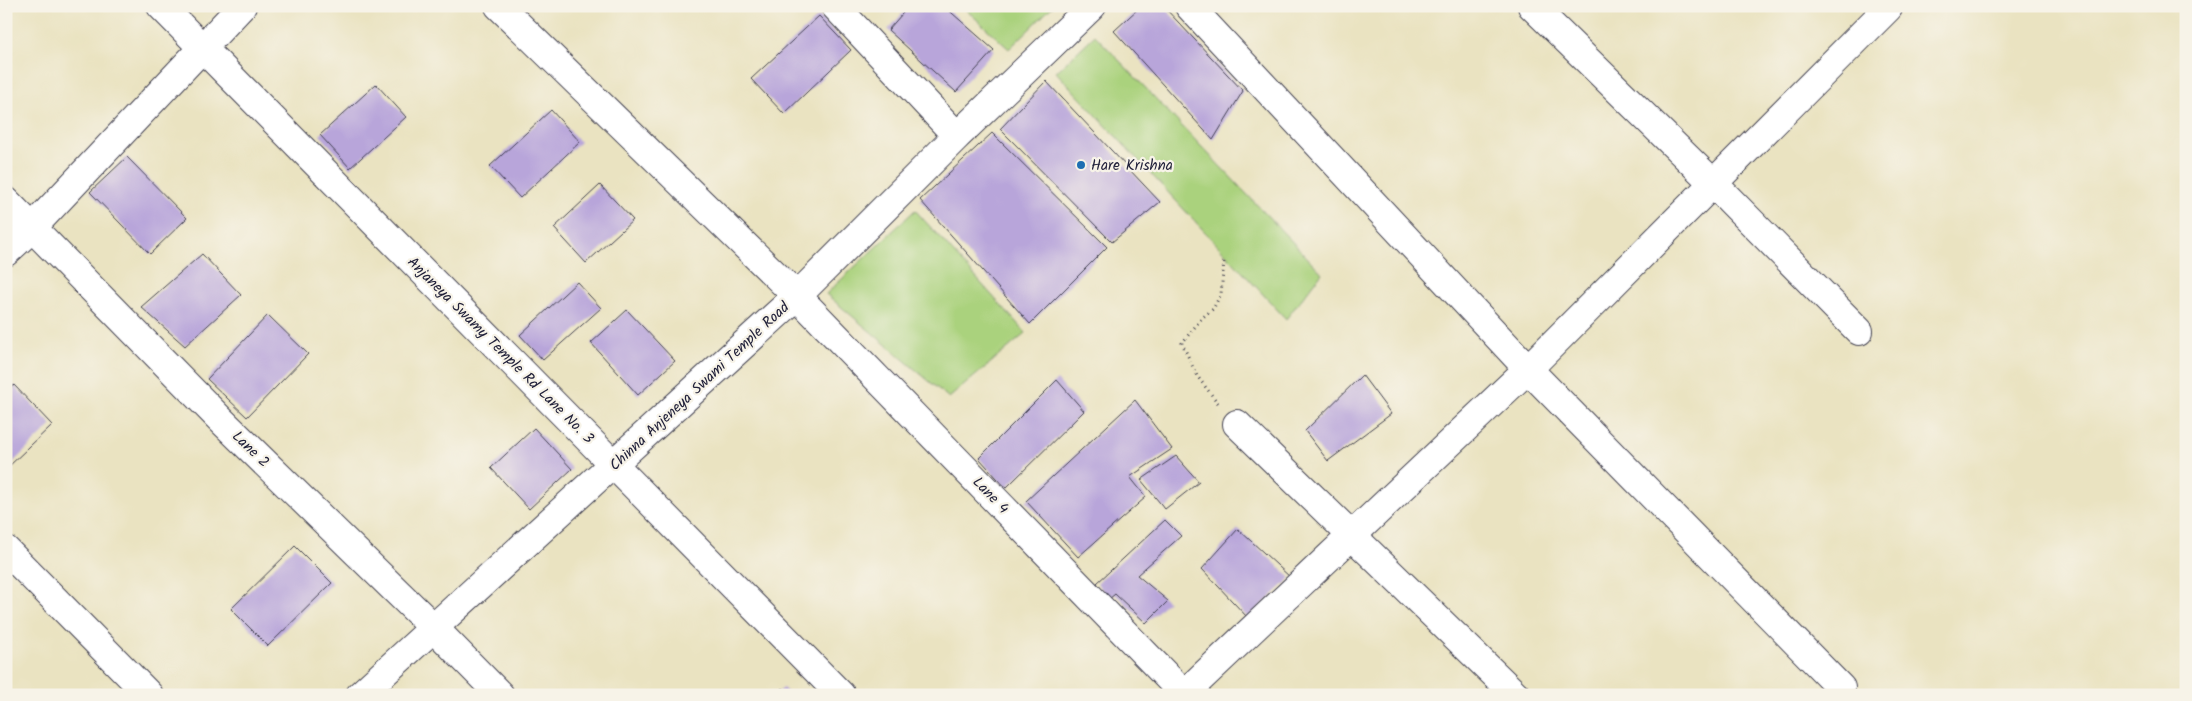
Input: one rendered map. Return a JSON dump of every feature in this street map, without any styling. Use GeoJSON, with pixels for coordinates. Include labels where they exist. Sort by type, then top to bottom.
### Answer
{"type":"FeatureCollection","features":[{"type":"Feature","properties":{"kind":"street","name":"Anjaneya Swamy Temple Rd Lane No. 3"},"geometry":{"type":"LineString","coordinates":[[161,6],[202,50],[615,464],[841,695]]}},
{"type":"Feature","properties":{"kind":"street"},"geometry":{"type":"LineString","coordinates":[[6,252],[32,228],[242,6]]}},
{"type":"Feature","properties":{"kind":"street","name":"Chinna Anjeneya Swami Temple Road"},"geometry":{"type":"LineString","coordinates":[[360,695],[797,296],[499,6]]}},
{"type":"Feature","properties":{"kind":"street"},"geometry":{"type":"LineString","coordinates":[[835,6],[957,136],[955,138]]}},
{"type":"Feature","properties":{"kind":"street"},"geometry":{"type":"LineString","coordinates":[[797,296],[955,138],[1092,6]]}},
{"type":"Feature","properties":{"kind":"street"},"geometry":{"type":"LineString","coordinates":[[1189,6],[1528,369],[1840,688]]}},
{"type":"Feature","properties":{"kind":"street"},"geometry":{"type":"LineString","coordinates":[[1532,6],[1714,184],[1859,331]]}},
{"type":"Feature","properties":{"kind":"street"},"geometry":{"type":"LineString","coordinates":[[1184,694],[1528,369],[1888,8],[1886,6]]}},
{"type":"Feature","properties":{"kind":"street","name":"Lane 2"},"geometry":{"type":"LineString","coordinates":[[6,201],[219,418],[500,695]]}},
{"type":"Feature","properties":{"kind":"street","name":"Lane 4"},"geometry":{"type":"LineString","coordinates":[[797,296],[1184,694]]}},
{"type":"Feature","properties":{"kind":"street"},"geometry":{"type":"LineString","coordinates":[[1237,424],[1516,695]]}},
{"type":"Feature","properties":{"kind":"street"},"geometry":{"type":"LineString","coordinates":[[6,550],[149,695]]}},
{"type":"Feature","properties":{"kind":"path"},"geometry":{"type":"LineString","coordinates":[[1219,404],[1197,376],[1182,343],[1202,318],[1213,308],[1221,294],[1224,261]]}},
{"type":"Feature","properties":{"kind":"green space"},"geometry":{"type":"Polygon","coordinates":[[[962,6],[1053,6],[1009,49],[962,6]]]}},
{"type":"Feature","properties":{"kind":"green space"},"geometry":{"type":"Polygon","coordinates":[[[1095,35],[1322,273],[1286,319],[1056,72],[1095,35]]]}},
{"type":"Feature","properties":{"kind":"green space"},"geometry":{"type":"Polygon","coordinates":[[[915,210],[1026,333],[949,398],[826,294],[915,210]]]}},
{"type":"Feature","properties":{"kind":"building"},"geometry":{"type":"Polygon","coordinates":[[[909,6],[944,6],[994,50],[956,92],[888,30],[909,6]]]}},
{"type":"Feature","properties":{"kind":"building"},"geometry":{"type":"Polygon","coordinates":[[[1141,6],[1163,6],[1243,91],[1213,140],[1114,31],[1141,6]]]}},
{"type":"Feature","properties":{"kind":"building"},"geometry":{"type":"Polygon","coordinates":[[[819,16],[851,50],[784,114],[751,79],[819,16]]]}},
{"type":"Feature","properties":{"kind":"building","name":"Hare Krishna"},"geometry":{"type":"Polygon","coordinates":[[[1046,81],[1160,202],[1112,242],[1000,129],[1046,81]]]}},
{"type":"Feature","properties":{"kind":"building"},"geometry":{"type":"Polygon","coordinates":[[[376,84],[406,117],[350,168],[320,135],[376,84]]]}},
{"type":"Feature","properties":{"kind":"building"},"geometry":{"type":"Polygon","coordinates":[[[551,110],[580,142],[520,198],[490,166],[551,110]]]}},
{"type":"Feature","properties":{"kind":"building"},"geometry":{"type":"Polygon","coordinates":[[[992,133],[1107,247],[1030,324],[920,200],[992,133]]]}},
{"type":"Feature","properties":{"kind":"building"},"geometry":{"type":"Polygon","coordinates":[[[127,157],[187,218],[150,254],[90,192],[127,157]]]}},
{"type":"Feature","properties":{"kind":"building"},"geometry":{"type":"Polygon","coordinates":[[[600,185],[633,220],[586,263],[554,228],[600,185]]]}},
{"type":"Feature","properties":{"kind":"building"},"geometry":{"type":"Polygon","coordinates":[[[202,254],[241,295],[185,346],[141,307],[202,254]]]}},
{"type":"Feature","properties":{"kind":"building"},"geometry":{"type":"Polygon","coordinates":[[[577,282],[601,308],[543,360],[520,335],[577,282]]]}},
{"type":"Feature","properties":{"kind":"building"},"geometry":{"type":"Polygon","coordinates":[[[627,310],[675,361],[638,395],[591,343],[627,310]]]}},
{"type":"Feature","properties":{"kind":"building"},"geometry":{"type":"Polygon","coordinates":[[[268,315],[308,354],[247,417],[207,379],[268,315]]]}},
{"type":"Feature","properties":{"kind":"building"},"geometry":{"type":"Polygon","coordinates":[[[1362,375],[1391,414],[1328,461],[1305,431],[1362,375]]]}},
{"type":"Feature","properties":{"kind":"building"},"geometry":{"type":"Polygon","coordinates":[[[1057,380],[1084,411],[1006,488],[979,458],[1057,380]]]}},
{"type":"Feature","properties":{"kind":"building"},"geometry":{"type":"Polygon","coordinates":[[[14,385],[52,425],[6,469],[6,391],[14,385]]]}},
{"type":"Feature","properties":{"kind":"building"},"geometry":{"type":"Polygon","coordinates":[[[1135,400],[1172,449],[1130,477],[1146,497],[1078,557],[1026,501],[1135,400]]]}},
{"type":"Feature","properties":{"kind":"building"},"geometry":{"type":"Polygon","coordinates":[[[534,428],[572,469],[529,509],[491,468],[534,428]]]}},
{"type":"Feature","properties":{"kind":"building"},"geometry":{"type":"Polygon","coordinates":[[[1176,456],[1199,482],[1165,509],[1141,480],[1176,456]]]}},
{"type":"Feature","properties":{"kind":"building"},"geometry":{"type":"Polygon","coordinates":[[[1165,520],[1181,536],[1137,575],[1168,601],[1146,623],[1115,594],[1109,599],[1097,583],[1165,520]]]}},
{"type":"Feature","properties":{"kind":"building"},"geometry":{"type":"Polygon","coordinates":[[[1238,529],[1291,578],[1248,618],[1202,569],[1238,529]]]}},
{"type":"Feature","properties":{"kind":"building"},"geometry":{"type":"Polygon","coordinates":[[[295,546],[332,583],[268,646],[231,609],[295,546]]]}},
{"type":"Feature","properties":{"kind":"building"},"geometry":{"type":"Polygon","coordinates":[[[783,688],[790,695],[776,695],[783,688]]]}},
{"type":"Feature","properties":{"kind":"place","name":"Hare Krishna"},"geometry":{"type":"Point","coordinates":[1081,165]}}]}
